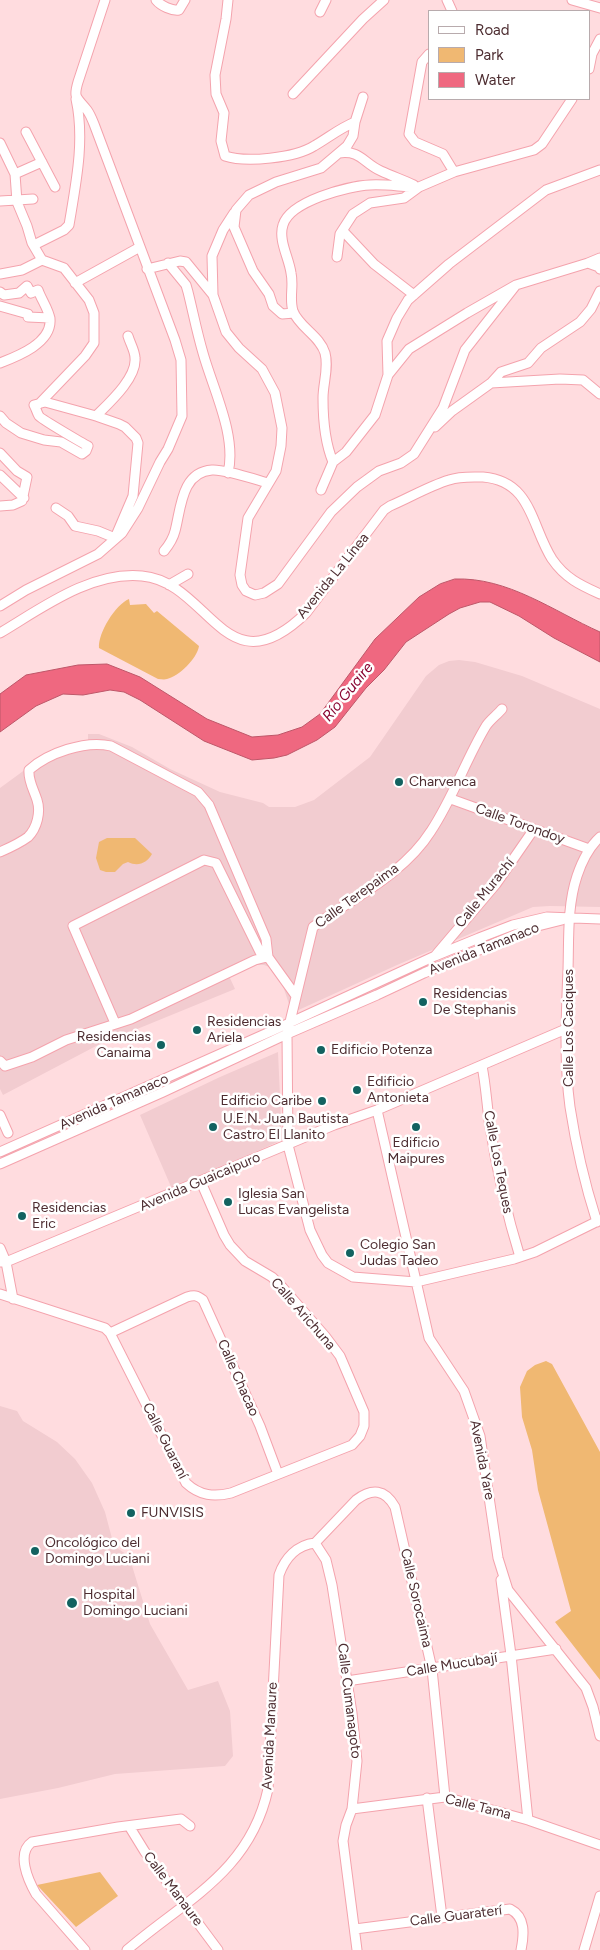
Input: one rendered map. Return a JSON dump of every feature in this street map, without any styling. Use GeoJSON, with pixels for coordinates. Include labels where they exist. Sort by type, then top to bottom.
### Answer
{"type":"FeatureCollection","features":[{"type":"Feature","properties":{"kind":"street"},"geometry":{"type":"LineString","coordinates":[[34,245],[64,230],[69,225],[81,142],[80,117],[75,91],[105,0]]}},
{"type":"Feature","properties":{"kind":"street"},"geometry":{"type":"LineString","coordinates":[[156,0],[174,11],[179,10],[185,0]]}},
{"type":"Feature","properties":{"kind":"street"},"geometry":{"type":"LineString","coordinates":[[228,0],[215,75],[216,94],[224,113],[222,141],[225,156],[236,160],[276,157],[301,152],[314,147],[329,136],[355,122]]}},
{"type":"Feature","properties":{"kind":"street"},"geometry":{"type":"LineString","coordinates":[[320,12],[326,0]]}},
{"type":"Feature","properties":{"kind":"street"},"geometry":{"type":"LineString","coordinates":[[294,94],[363,19],[384,0]]}},
{"type":"Feature","properties":{"kind":"street"},"geometry":{"type":"LineString","coordinates":[[572,0],[600,8]]}},
{"type":"Feature","properties":{"kind":"street"},"geometry":{"type":"LineString","coordinates":[[590,65],[592,54],[600,39]]}},
{"type":"Feature","properties":{"kind":"street"},"geometry":{"type":"LineString","coordinates":[[428,55],[422,62],[409,134],[415,142],[443,154],[454,172]]}},
{"type":"Feature","properties":{"kind":"street"},"geometry":{"type":"LineString","coordinates":[[362,97],[353,136],[347,146],[321,168],[276,182],[249,195],[223,230],[212,256],[214,295],[226,332],[239,348],[262,369],[275,393],[282,428],[276,471],[248,518],[240,576],[246,591],[255,594],[264,593],[278,584],[331,512],[357,486],[379,471],[401,463],[414,454],[443,408],[465,350],[516,285]]}},
{"type":"Feature","properties":{"kind":"street"},"geometry":{"type":"LineString","coordinates":[[0,606],[26,590],[98,554],[122,533],[138,508],[168,449],[182,416],[180,360],[176,340],[147,269],[130,216],[109,167],[94,124],[87,110],[76,98]]}},
{"type":"Feature","properties":{"kind":"street"},"geometry":{"type":"LineString","coordinates":[[337,257],[340,234],[353,214],[370,203],[404,198],[419,187],[454,172],[534,150],[542,144],[571,100]]}},
{"type":"Feature","properties":{"kind":"street"},"geometry":{"type":"LineString","coordinates":[[26,132],[55,187]]}},
{"type":"Feature","properties":{"kind":"street"},"geometry":{"type":"LineString","coordinates":[[0,143],[15,174],[17,200],[34,245],[42,260],[64,268],[89,300],[94,313],[94,343],[85,356],[39,404]]}},
{"type":"Feature","properties":{"kind":"street"},"geometry":{"type":"LineString","coordinates":[[338,154],[348,152],[357,154],[379,171],[419,187]]}},
{"type":"Feature","properties":{"kind":"street"},"geometry":{"type":"LineString","coordinates":[[15,174],[42,162]]}},
{"type":"Feature","properties":{"kind":"street"},"geometry":{"type":"LineString","coordinates":[[388,376],[387,341],[397,318],[408,300],[449,264],[546,190],[600,170]]}},
{"type":"Feature","properties":{"kind":"street"},"geometry":{"type":"LineString","coordinates":[[333,462],[327,448],[323,398],[327,369],[325,352],[294,313],[291,302],[292,278],[282,241],[283,225],[288,216],[308,201],[344,190],[370,185],[419,187]]}},
{"type":"Feature","properties":{"kind":"street"},"geometry":{"type":"LineString","coordinates":[[0,201],[33,199]]}},
{"type":"Feature","properties":{"kind":"street"},"geometry":{"type":"LineString","coordinates":[[236,210],[234,228],[252,270],[270,294],[273,306],[282,314],[294,313]]}},
{"type":"Feature","properties":{"kind":"street"},"geometry":{"type":"LineString","coordinates":[[343,231],[374,264],[414,295]]}},
{"type":"Feature","properties":{"kind":"street"},"geometry":{"type":"LineString","coordinates":[[75,283],[140,247]]}},
{"type":"Feature","properties":{"kind":"street"},"geometry":{"type":"LineString","coordinates":[[321,490],[333,462],[346,452],[375,415],[388,376],[409,349],[516,285],[600,258]]}},
{"type":"Feature","properties":{"kind":"street"},"geometry":{"type":"LineString","coordinates":[[0,274],[22,270],[42,260]]}},
{"type":"Feature","properties":{"kind":"street"},"geometry":{"type":"LineString","coordinates":[[147,269],[168,263],[186,262],[214,295]]}},
{"type":"Feature","properties":{"kind":"street"},"geometry":{"type":"LineString","coordinates":[[168,263],[186,286],[188,292],[203,353],[230,444],[231,460],[228,473]]}},
{"type":"Feature","properties":{"kind":"street"},"geometry":{"type":"LineString","coordinates":[[588,263],[600,269]]}},
{"type":"Feature","properties":{"kind":"street"},"geometry":{"type":"LineString","coordinates":[[0,363],[21,355],[35,345],[48,331],[50,318],[38,290],[31,293],[21,278],[22,270]]}},
{"type":"Feature","properties":{"kind":"street"},"geometry":{"type":"LineString","coordinates":[[1,294],[19,293],[27,286]]}},
{"type":"Feature","properties":{"kind":"street"},"geometry":{"type":"LineString","coordinates":[[426,435],[452,411],[490,383],[501,372],[528,363],[541,348],[580,322],[591,309],[600,292]]}},
{"type":"Feature","properties":{"kind":"street"},"geometry":{"type":"LineString","coordinates":[[0,306],[28,314],[28,317],[50,318]]}},
{"type":"Feature","properties":{"kind":"street"},"geometry":{"type":"LineString","coordinates":[[96,416],[123,387],[132,372],[136,359],[128,336]]}},
{"type":"Feature","properties":{"kind":"street"},"geometry":{"type":"LineString","coordinates":[[490,383],[560,379],[583,380],[600,394]]}},
{"type":"Feature","properties":{"kind":"street"},"geometry":{"type":"LineString","coordinates":[[0,416],[21,434],[61,442],[82,454],[88,446],[40,417],[34,405],[46,402],[96,416],[125,427],[136,438],[138,443],[133,496],[115,538]]}},
{"type":"Feature","properties":{"kind":"street"},"geometry":{"type":"LineString","coordinates":[[0,453],[17,471],[27,477],[22,501],[13,505],[0,506]]}},
{"type":"Feature","properties":{"kind":"street"},"geometry":{"type":"LineString","coordinates":[[164,551],[175,533],[185,489],[191,481],[201,474],[212,470],[268,483]]}},
{"type":"Feature","properties":{"kind":"street"},"geometry":{"type":"LineString","coordinates":[[0,475],[24,498]]}},
{"type":"Feature","properties":{"kind":"street","name":"Avenida La Línea"},"geometry":{"type":"LineString","coordinates":[[0,633],[71,592],[112,576],[144,576],[161,580],[169,585],[200,609],[222,630],[235,638],[253,641],[272,638],[291,627],[306,612],[384,510],[450,480],[467,477],[498,479],[514,488],[531,510],[552,558],[572,581],[600,594]]}},
{"type":"Feature","properties":{"kind":"street"},"geometry":{"type":"LineString","coordinates":[[56,508],[68,516],[75,526],[98,531],[115,538]]}},
{"type":"Feature","properties":{"kind":"street"},"geometry":{"type":"LineString","coordinates":[[169,585],[188,574]]}},
{"type":"Feature","properties":{"kind":"street","name":"Calle Terepaima"},"geometry":{"type":"LineString","coordinates":[[502,709],[487,725],[451,799],[430,833],[407,860],[373,887],[312,927],[287,1034],[288,1145],[310,1230],[322,1255],[328,1263],[353,1277],[416,1282],[520,1257],[599,1221]]}},
{"type":"Feature","properties":{"kind":"street"},"geometry":{"type":"LineString","coordinates":[[0,852],[28,836],[36,823],[39,812],[38,802],[29,778],[29,770],[35,765],[75,747],[101,744],[110,746],[204,796],[266,939],[266,958]]}},
{"type":"Feature","properties":{"kind":"street","name":"Calle Torondoy"},"geometry":{"type":"LineString","coordinates":[[451,799],[589,849]]}},
{"type":"Feature","properties":{"kind":"street","name":"Calle Murachí"},"geometry":{"type":"LineString","coordinates":[[435,956],[496,884],[534,829]]}},
{"type":"Feature","properties":{"kind":"street","name":"Calle Los Caciques"},"geometry":{"type":"LineString","coordinates":[[599,1221],[586,1186],[570,1106],[566,1029],[569,919],[577,877],[589,849],[600,837]]}},
{"type":"Feature","properties":{"kind":"street"},"geometry":{"type":"LineString","coordinates":[[115,1023],[73,926],[204,860],[216,862],[266,958],[296,996]]}},
{"type":"Feature","properties":{"kind":"street","name":"Avenida Tamanaco"},"geometry":{"type":"LineString","coordinates":[[0,1152],[435,956],[513,925],[547,917],[557,916],[569,919]]}},
{"type":"Feature","properties":{"kind":"street"},"geometry":{"type":"LineString","coordinates":[[569,919],[600,919]]}},
{"type":"Feature","properties":{"kind":"street","name":"Avenida Tamanaco"},"geometry":{"type":"LineString","coordinates":[[0,1164],[152,1098],[287,1034],[500,941],[534,927],[569,919]]}},
{"type":"Feature","properties":{"kind":"street"},"geometry":{"type":"LineString","coordinates":[[0,1061],[5,1066],[15,1064],[66,1040],[131,1019],[255,960],[266,958]]}},
{"type":"Feature","properties":{"kind":"street","name":"Avenida Guaicaipuro"},"geometry":{"type":"LineString","coordinates":[[3,1262],[201,1182],[334,1125],[377,1110],[566,1029]]}},
{"type":"Feature","properties":{"kind":"street","name":"Calle Los Teques"},"geometry":{"type":"LineString","coordinates":[[482,1066],[490,1126],[500,1179],[520,1257]]}},
{"type":"Feature","properties":{"kind":"street","name":"Avenida Yare"},"geometry":{"type":"LineString","coordinates":[[377,1110],[429,1338],[464,1392],[474,1416],[484,1455],[498,1558],[508,1590],[586,1688],[600,1736]]}},
{"type":"Feature","properties":{"kind":"street"},"geometry":{"type":"LineString","coordinates":[[0,1115],[8,1133]]}},
{"type":"Feature","properties":{"kind":"street","name":"Calle Arichuna"},"geometry":{"type":"LineString","coordinates":[[201,1182],[230,1245],[245,1261],[272,1277],[283,1288],[340,1356],[364,1412],[364,1426],[360,1436]]}},
{"type":"Feature","properties":{"kind":"street"},"geometry":{"type":"LineString","coordinates":[[0,1248],[13,1299]]}},
{"type":"Feature","properties":{"kind":"street"},"geometry":{"type":"LineString","coordinates":[[0,1294],[104,1328],[110,1333]]}},
{"type":"Feature","properties":{"kind":"street","name":"Calle Chacao"},"geometry":{"type":"LineString","coordinates":[[110,1333],[187,1297],[193,1295],[203,1300],[260,1426],[278,1474]]}},
{"type":"Feature","properties":{"kind":"street","name":"Calle Guaraní"},"geometry":{"type":"LineString","coordinates":[[110,1333],[186,1484],[192,1489],[209,1495],[221,1496],[231,1494],[342,1450],[360,1436]]}},
{"type":"Feature","properties":{"kind":"street","name":"Calle Sorocaima"},"geometry":{"type":"LineString","coordinates":[[315,1544],[356,1500],[370,1492],[384,1494],[395,1507],[432,1669],[445,1797]]}},
{"type":"Feature","properties":{"kind":"street","name":"Calle Cumanagoto"},"geometry":{"type":"LineString","coordinates":[[315,1544],[326,1560],[332,1585],[357,1761],[352,1809],[343,1841],[357,1950]]}},
{"type":"Feature","properties":{"kind":"street","name":"Avenida Manaure"},"geometry":{"type":"LineString","coordinates":[[127,1950],[149,1931],[185,1905],[223,1872],[248,1842],[264,1809],[268,1789],[279,1576],[282,1566],[299,1548],[315,1544]]}},
{"type":"Feature","properties":{"kind":"street"},"geometry":{"type":"LineString","coordinates":[[498,1558],[511,1655],[528,1820]]}},
{"type":"Feature","properties":{"kind":"street","name":"Calle Mucubají"},"geometry":{"type":"LineString","coordinates":[[347,1681],[556,1649]]}},
{"type":"Feature","properties":{"kind":"street","name":"Calle Tama"},"geometry":{"type":"LineString","coordinates":[[352,1809],[445,1797],[528,1820],[600,1845]]}},
{"type":"Feature","properties":{"kind":"street"},"geometry":{"type":"LineString","coordinates":[[427,1798],[442,1917]]}},
{"type":"Feature","properties":{"kind":"street"},"geometry":{"type":"LineString","coordinates":[[85,1950],[36,1894],[27,1873],[24,1853],[27,1846],[32,1842],[181,1819],[190,1826]]}},
{"type":"Feature","properties":{"kind":"street","name":"Calle Manaure"},"geometry":{"type":"LineString","coordinates":[[129,1826],[145,1852],[218,1950]]}},
{"type":"Feature","properties":{"kind":"street"},"geometry":{"type":"LineString","coordinates":[[584,1950],[600,1896]]}},
{"type":"Feature","properties":{"kind":"street","name":"Calle Guaraterí"},"geometry":{"type":"LineString","coordinates":[[355,1929],[510,1909],[521,1918],[523,1926],[521,1950]]}},
{"type":"Feature","properties":{"kind":"shaded area"},"geometry":{"type":"Polygon","coordinates":[[[459,660],[475,662],[522,676],[600,709],[600,907],[533,907],[397,965],[292,1013],[281,980],[272,968],[264,965],[254,965],[229,976],[235,989],[98,1045],[3,1095],[0,1089],[0,788],[26,769],[88,742],[88,734],[99,734],[132,747],[170,769],[220,792],[263,803],[269,807],[295,807],[314,800],[370,757],[426,676],[439,665],[459,660]]]}},
{"type":"Feature","properties":{"kind":"shaded area","name":"U.E.N. Juan Bautista Castro El Llanito"},"geometry":{"type":"Polygon","coordinates":[[[278,1052],[282,1140],[172,1189],[140,1115],[278,1052]]]}},
{"type":"Feature","properties":{"kind":"shaded area","name":"Hospital Domingo Luciani"},"geometry":{"type":"Polygon","coordinates":[[[0,1406],[17,1411],[23,1421],[57,1442],[75,1459],[92,1483],[105,1512],[114,1546],[129,1556],[150,1624],[188,1690],[218,1681],[230,1711],[233,1756],[225,1766],[115,1774],[58,1788],[0,1799],[0,1406]]]}},
{"type":"Feature","properties":{"kind":"green space"},"geometry":{"type":"Polygon","coordinates":[[[129,599],[130,605],[146,604],[154,613],[157,611],[199,646],[195,656],[187,666],[172,677],[158,679],[99,648],[101,635],[108,620],[118,607],[129,599]]]}},
{"type":"Feature","properties":{"kind":"green space"},"geometry":{"type":"Polygon","coordinates":[[[107,838],[135,838],[152,854],[148,860],[142,863],[128,862],[115,872],[100,870],[96,858],[99,842],[107,838]]]}},
{"type":"Feature","properties":{"kind":"green space"},"geometry":{"type":"Polygon","coordinates":[[[546,1361],[552,1364],[600,1452],[600,1680],[555,1622],[571,1611],[538,1490],[532,1450],[522,1417],[520,1387],[527,1371],[535,1365],[546,1361]]]}},
{"type":"Feature","properties":{"kind":"green space"},"geometry":{"type":"Polygon","coordinates":[[[100,1872],[118,1896],[76,1927],[37,1885],[100,1872]]]}},
{"type":"Feature","properties":{"kind":"water","name":"Río Guaire"},"geometry":{"type":"Polygon","coordinates":[[[455,579],[493,583],[512,589],[600,632],[600,662],[554,638],[519,616],[490,602],[480,602],[460,608],[406,642],[335,727],[317,740],[287,755],[252,760],[204,741],[140,700],[124,692],[110,690],[83,695],[63,694],[36,706],[0,732],[0,694],[26,675],[78,665],[107,664],[140,677],[207,719],[252,737],[278,735],[302,727],[320,714],[375,639],[419,597],[440,584],[455,579]]]}},
{"type":"Feature","properties":{"kind":"place","name":"Charvenca"},"geometry":{"type":"Point","coordinates":[399,782]}},
{"type":"Feature","properties":{"kind":"place","name":"Residencias De Stephanis"},"geometry":{"type":"Point","coordinates":[423,1002]}},
{"type":"Feature","properties":{"kind":"place","name":"Residencias Ariela"},"geometry":{"type":"Point","coordinates":[197,1030]}},
{"type":"Feature","properties":{"kind":"place","name":"Residencias Canaima"},"geometry":{"type":"Point","coordinates":[161,1045]}},
{"type":"Feature","properties":{"kind":"place","name":"Edificio Potenza"},"geometry":{"type":"Point","coordinates":[321,1050]}},
{"type":"Feature","properties":{"kind":"place","name":"Edificio Antonieta"},"geometry":{"type":"Point","coordinates":[357,1090]}},
{"type":"Feature","properties":{"kind":"place","name":"Edificio Caribe"},"geometry":{"type":"Point","coordinates":[322,1101]}},
{"type":"Feature","properties":{"kind":"place","name":"U.E.N. Juan Bautista Castro El Llanito"},"geometry":{"type":"Point","coordinates":[213,1127]}},
{"type":"Feature","properties":{"kind":"place","name":"Edificio Maipures"},"geometry":{"type":"Point","coordinates":[416,1127]}},
{"type":"Feature","properties":{"kind":"place","name":"Iglesia San Lucas Evangelista"},"geometry":{"type":"Point","coordinates":[228,1202]}},
{"type":"Feature","properties":{"kind":"place","name":"Residencias Eric"},"geometry":{"type":"Point","coordinates":[22,1216]}},
{"type":"Feature","properties":{"kind":"place","name":"Colegio San Judas Tadeo"},"geometry":{"type":"Point","coordinates":[350,1253]}},
{"type":"Feature","properties":{"kind":"place","name":"FUNVISIS"},"geometry":{"type":"Point","coordinates":[131,1513]}},
{"type":"Feature","properties":{"kind":"place","name":"Oncológico del Domingo Luciani"},"geometry":{"type":"Point","coordinates":[35,1551]}},
{"type":"Feature","properties":{"kind":"place","name":"Hospital Domingo Luciani"},"geometry":{"type":"Point","coordinates":[72,1603]}}]}
